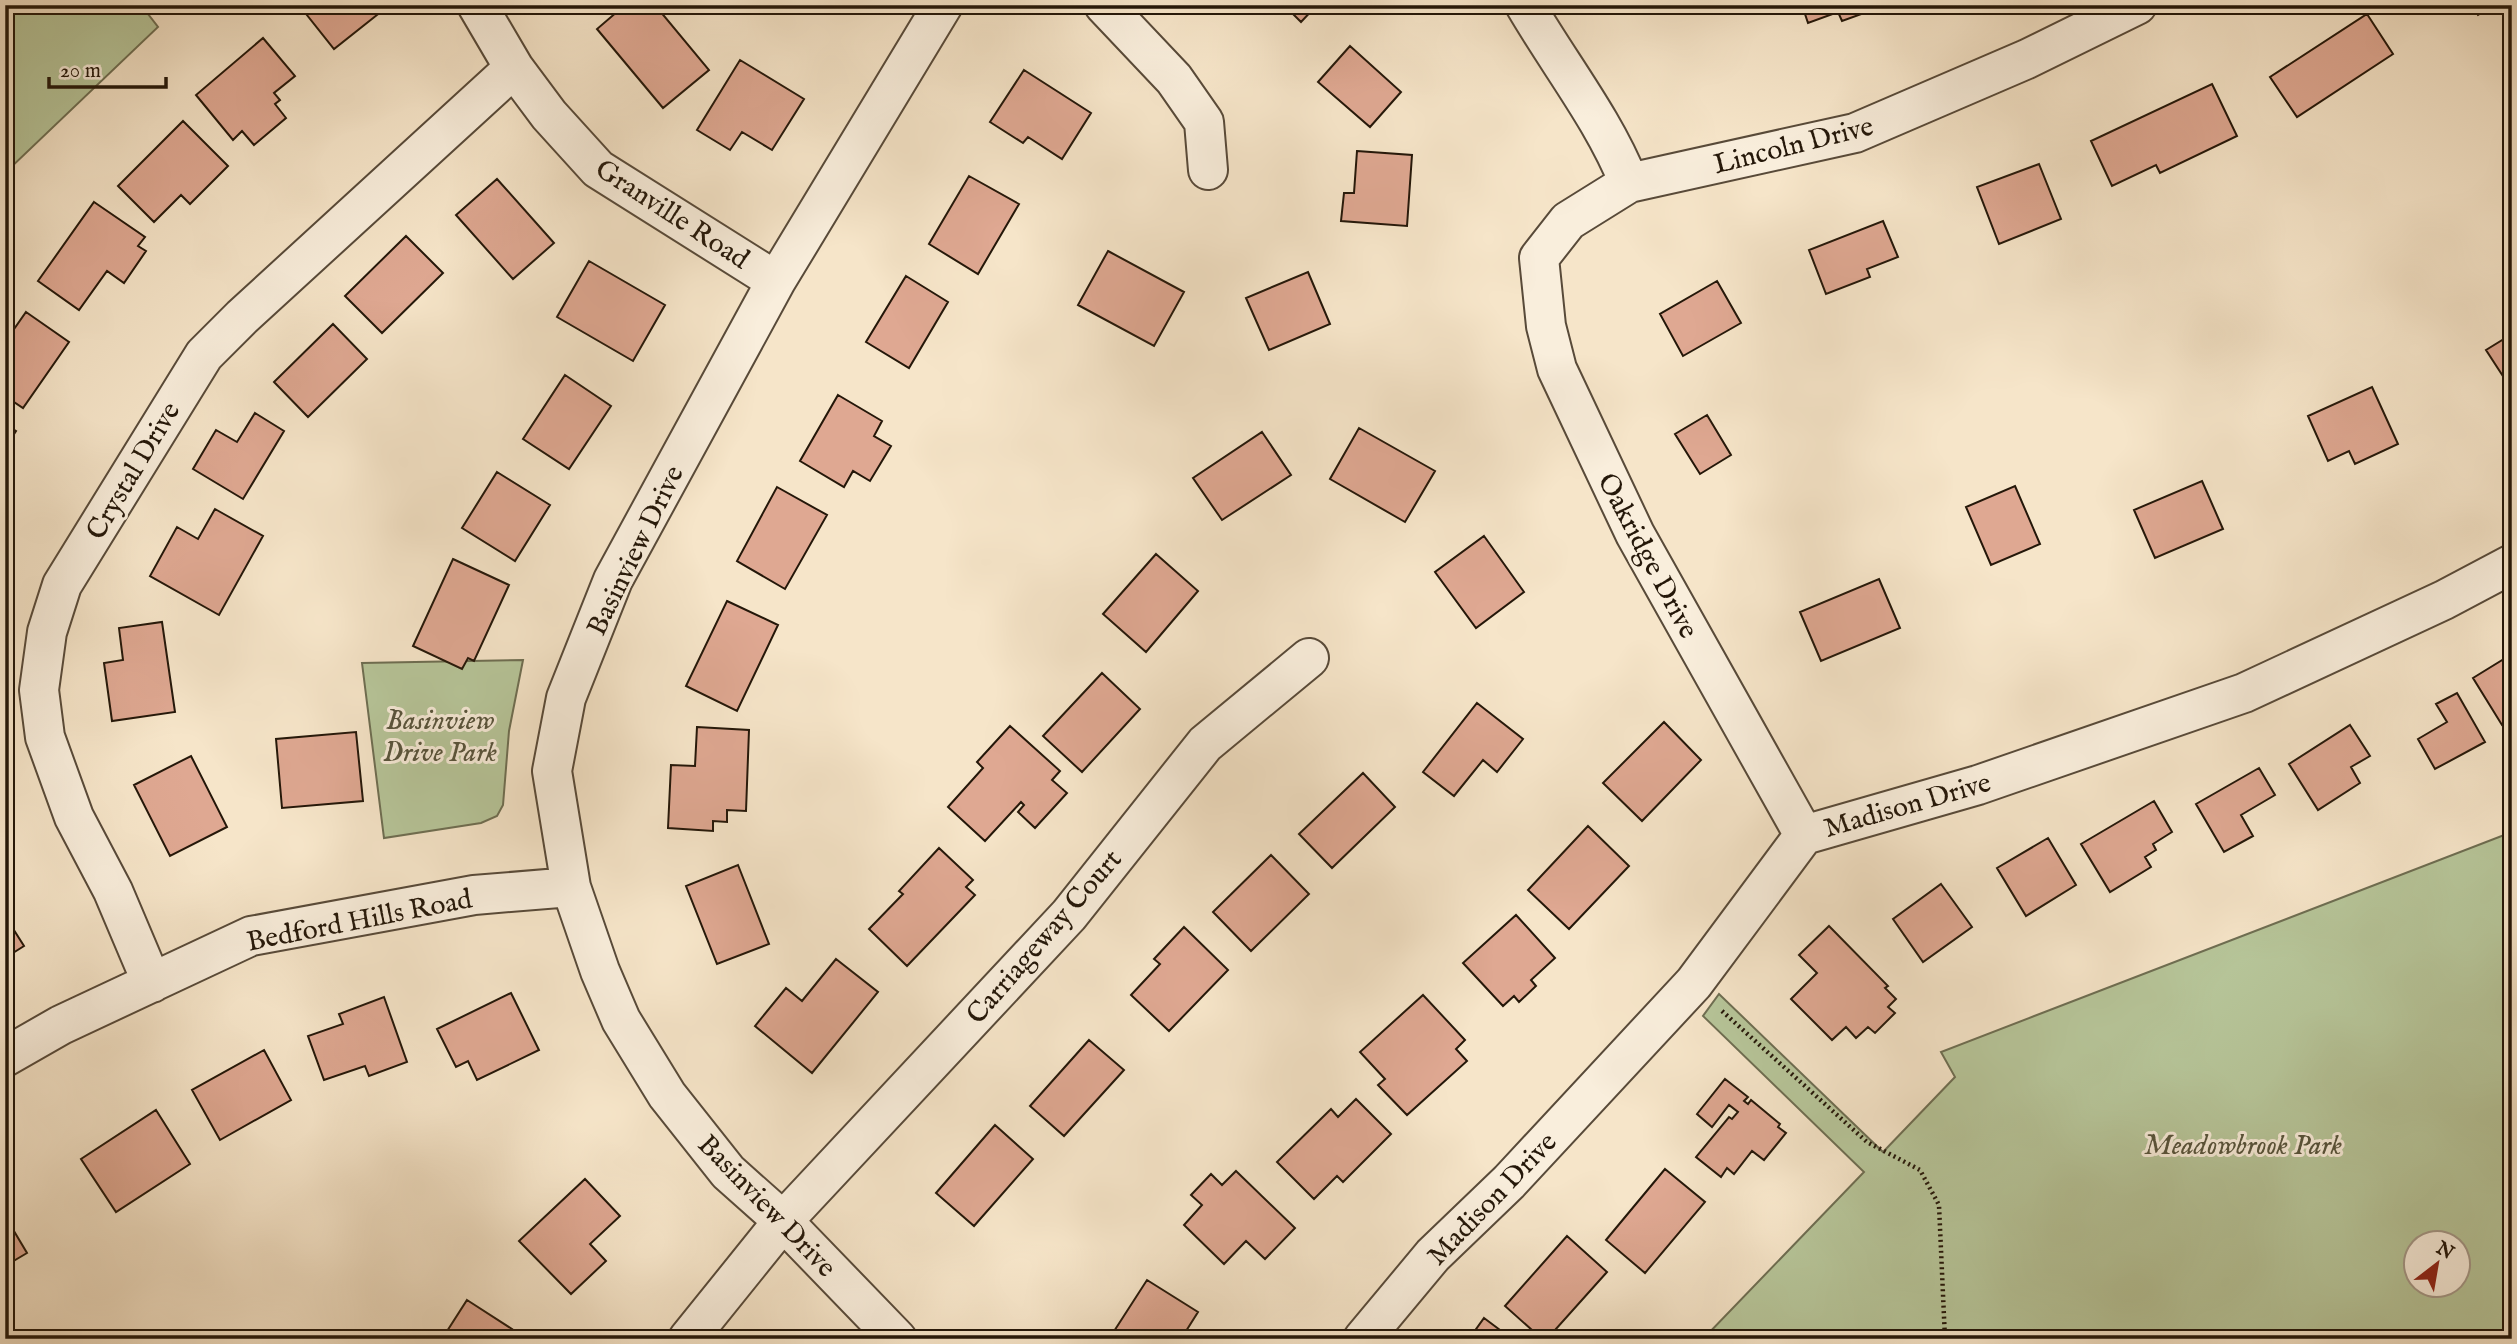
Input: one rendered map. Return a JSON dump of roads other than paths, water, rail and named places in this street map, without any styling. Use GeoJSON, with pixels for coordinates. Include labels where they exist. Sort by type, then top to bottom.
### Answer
{"type":"FeatureCollection","features":[{"type":"Feature","properties":{"kind":"street","name":"Granville Road"},"geometry":{"type":"LineString","coordinates":[[477,5],[514,68],[549,114],[598,169],[776,281]]}},
{"type":"Feature","properties":{"kind":"street","name":"Basinview Drive"},"geometry":{"type":"LineString","coordinates":[[897,1339],[783,1221],[728,1172],[667,1095],[621,1020],[600,971],[571,887],[552,771],[566,698],[613,580],[776,281],[943,5]]}},
{"type":"Feature","properties":{"kind":"street"},"geometry":{"type":"LineString","coordinates":[[1104,5],[1174,79],[1205,122],[1208,170]]}},
{"type":"Feature","properties":{"kind":"street"},"geometry":{"type":"LineString","coordinates":[[1525,5],[1557,60],[1613,143],[1629,183]]}},
{"type":"Feature","properties":{"kind":"street","name":"Lincoln Drive"},"geometry":{"type":"LineString","coordinates":[[1539,258],[1568,221],[1629,183],[1855,134],[2027,59],[2137,5]]}},
{"type":"Feature","properties":{"kind":"street","name":"Crystal Drive"},"geometry":{"type":"LineString","coordinates":[[152,982],[113,891],[74,817],[45,737],[39,690],[47,632],[62,585],[204,355],[252,307],[514,68]]}},
{"type":"Feature","properties":{"kind":"street","name":"Oakridge Drive"},"geometry":{"type":"LineString","coordinates":[[1539,258],[1546,326],[1557,369],[1635,534],[1804,835]]}},
{"type":"Feature","properties":{"kind":"street","name":"Madison Drive"},"geometry":{"type":"LineString","coordinates":[[1363,1339],[1433,1255],[1509,1182],[1694,983],[1804,835],[1978,785],[2244,693],[2444,600],[2512,564]]}},
{"type":"Feature","properties":{"kind":"street","name":"Carriageway Court"},"geometry":{"type":"LineString","coordinates":[[688,1339],[783,1221],[1069,915],[1205,744],[1309,659]]}},
{"type":"Feature","properties":{"kind":"street","name":"Bedford Hills Road"},"geometry":{"type":"LineString","coordinates":[[5,1057],[61,1025],[251,936],[474,895],[571,887]]}},
{"type":"Feature","properties":{"kind":"park label","name":"Basinview Drive Park"},"geometry":{"type":"Point","coordinates":[440,735]}},
{"type":"Feature","properties":{"kind":"park label","name":"Meadowbrook Park"},"geometry":{"type":"Point","coordinates":[2243,1144]}}]}
